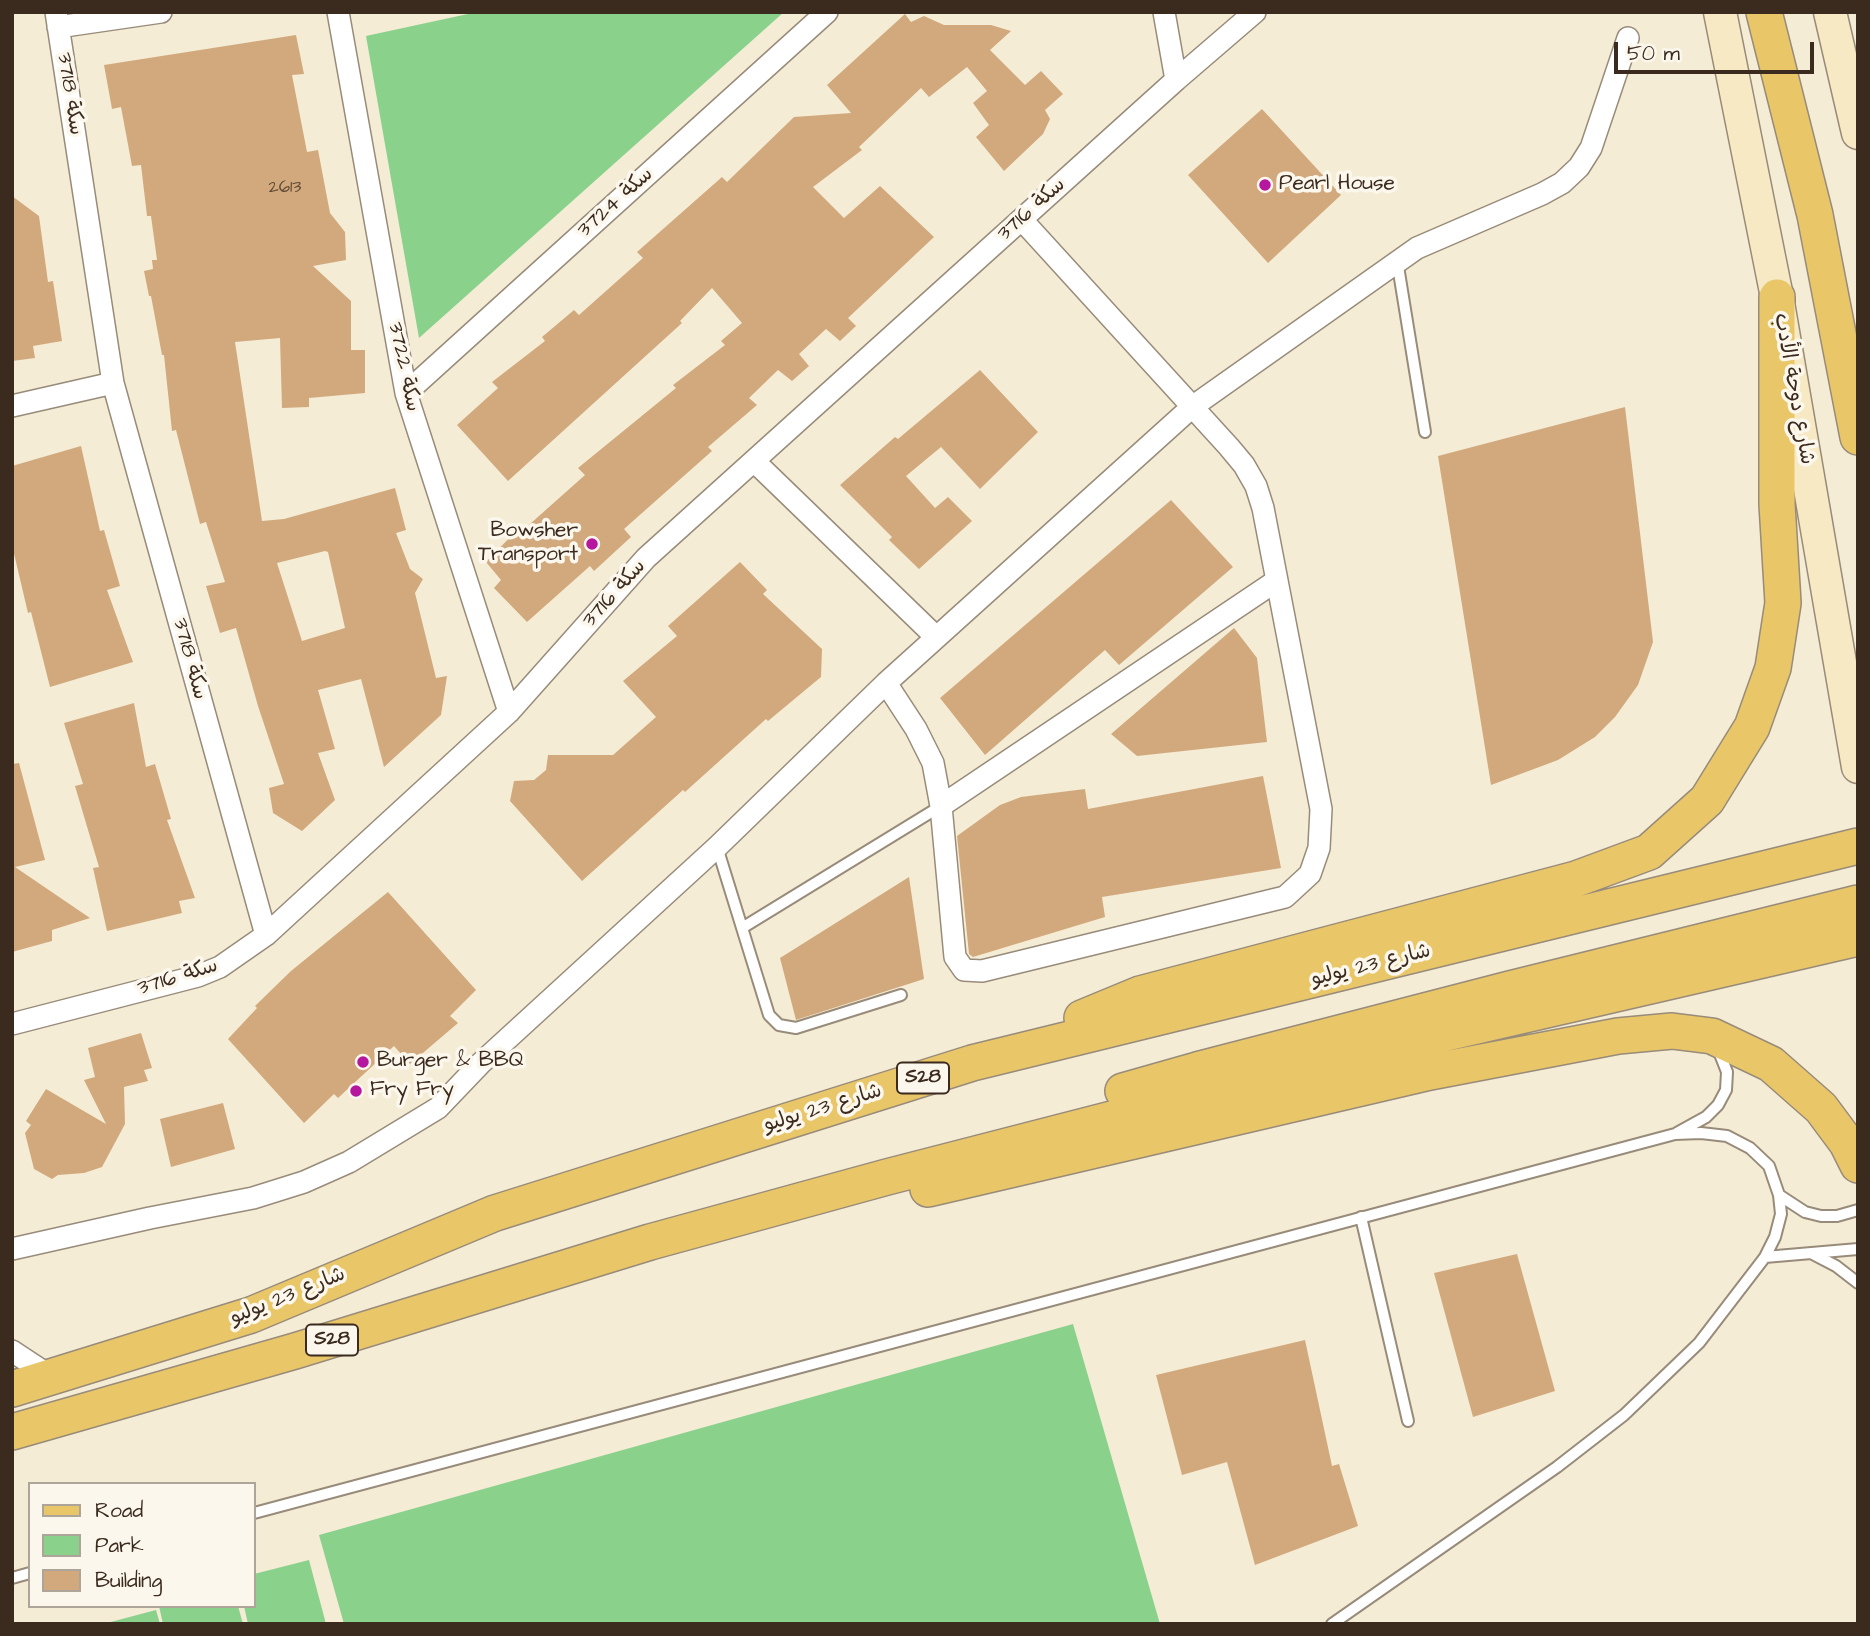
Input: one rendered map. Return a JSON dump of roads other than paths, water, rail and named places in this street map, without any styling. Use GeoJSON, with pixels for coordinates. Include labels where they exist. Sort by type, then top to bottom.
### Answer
{"type":"FeatureCollection","features":[{"type":"Feature","properties":{"kind":"main road","name":"شارع دوحة الأدب"},"geometry":{"type":"LineString","coordinates":[[1720,12],[1777,297],[1858,767]]}},
{"type":"Feature","properties":{"kind":"main road"},"geometry":{"type":"LineString","coordinates":[[1764,12],[1815,215],[1858,437]]}},
{"type":"Feature","properties":{"kind":"main road"},"geometry":{"type":"LineString","coordinates":[[1830,12],[1858,133]]}},
{"type":"Feature","properties":{"kind":"main road"},"geometry":{"type":"LineString","coordinates":[[972,1063],[1140,994],[1576,879],[1649,852],[1707,800],[1752,727],[1773,668],[1783,603],[1777,504],[1777,297]]}},
{"type":"Feature","properties":{"kind":"main road","name":"شارع 23 يوليو"},"geometry":{"type":"LineString","coordinates":[[12,1389],[251,1315],[495,1213],[972,1063],[1858,846]]}},
{"type":"Feature","properties":{"kind":"main road"},"geometry":{"type":"LineString","coordinates":[[1770,869],[1858,870]]}},
{"type":"Feature","properties":{"kind":"main road"},"geometry":{"type":"LineString","coordinates":[[650,1242],[958,1140],[1197,1070],[1858,903]]}},
{"type":"Feature","properties":{"kind":"main road","name":"S28"},"geometry":{"type":"LineString","coordinates":[[12,1432],[296,1351],[650,1242],[900,1173],[1438,1035],[1858,938]]}},
{"type":"Feature","properties":{"kind":"main road"},"geometry":{"type":"LineString","coordinates":[[650,1242],[969,1181],[1430,1072],[1618,1036],[1672,1031],[1712,1036],[1772,1064],[1821,1108],[1847,1143],[1858,1165]]}},
{"type":"Feature","properties":{"kind":"street"},"geometry":{"type":"LineString","coordinates":[[57,19],[161,12]]}},
{"type":"Feature","properties":{"kind":"street","name":"سكة 3722"},"geometry":{"type":"LineString","coordinates":[[338,12],[406,393],[509,712]]}},
{"type":"Feature","properties":{"kind":"street","name":"سكة 3724"},"geometry":{"type":"LineString","coordinates":[[406,393],[827,12]]}},
{"type":"Feature","properties":{"kind":"street"},"geometry":{"type":"LineString","coordinates":[[1164,12],[1176,80]]}},
{"type":"Feature","properties":{"kind":"street","name":"سكة 3716"},"geometry":{"type":"LineString","coordinates":[[12,1024],[198,976],[220,967],[266,935],[509,712],[646,558],[1176,80],[1255,12]]}},
{"type":"Feature","properties":{"kind":"street","name":"سكة 3718"},"geometry":{"type":"LineString","coordinates":[[57,19],[113,383],[266,935]]}},
{"type":"Feature","properties":{"kind":"street"},"geometry":{"type":"LineString","coordinates":[[12,1249],[253,1198],[304,1182],[349,1162],[438,1108],[481,1062],[717,847],[886,683],[1192,407],[1397,260],[1443,235],[1562,183],[1579,167],[1591,148],[1628,38]]}},
{"type":"Feature","properties":{"kind":"street"},"geometry":{"type":"LineString","coordinates":[[886,683],[916,729],[933,762],[941,806],[955,957],[964,970],[982,971],[1285,897],[1310,874],[1319,849],[1321,810],[1264,508],[1256,486],[1244,465],[1022,220]]}},
{"type":"Feature","properties":{"kind":"street"},"geometry":{"type":"LineString","coordinates":[[12,406],[113,383]]}},
{"type":"Feature","properties":{"kind":"street"},"geometry":{"type":"LineString","coordinates":[[754,461],[936,637]]}},
{"type":"Feature","properties":{"kind":"street"},"geometry":{"type":"LineString","coordinates":[[941,806],[1276,581]]}},
{"type":"Feature","properties":{"kind":"street"},"geometry":{"type":"LineString","coordinates":[[12,1351],[53,1378]]}},
{"type":"Feature","properties":{"kind":"lane"},"geometry":{"type":"LineString","coordinates":[[1397,260],[1425,432]]}},
{"type":"Feature","properties":{"kind":"lane"},"geometry":{"type":"LineString","coordinates":[[742,928],[941,806]]}},
{"type":"Feature","properties":{"kind":"lane"},"geometry":{"type":"LineString","coordinates":[[717,847],[769,1015],[779,1025],[796,1027],[901,995]]}},
{"type":"Feature","properties":{"kind":"lane"},"geometry":{"type":"LineString","coordinates":[[256,1512],[1675,1134],[1706,1116],[1718,1105],[1726,1090],[1727,1072],[1712,1036]]}},
{"type":"Feature","properties":{"kind":"lane"},"geometry":{"type":"LineString","coordinates":[[1332,1624],[1557,1467],[1625,1415],[1699,1343],[1765,1258],[1775,1237],[1781,1214],[1779,1195],[1769,1166],[1750,1148],[1727,1136],[1675,1134]]}},
{"type":"Feature","properties":{"kind":"lane"},"geometry":{"type":"LineString","coordinates":[[1779,1195],[1805,1212],[1821,1216],[1837,1216],[1858,1210]]}},
{"type":"Feature","properties":{"kind":"lane"},"geometry":{"type":"LineString","coordinates":[[1361,1217],[1408,1420]]}},
{"type":"Feature","properties":{"kind":"lane"},"geometry":{"type":"LineString","coordinates":[[1765,1258],[1858,1249]]}},
{"type":"Feature","properties":{"kind":"lane"},"geometry":{"type":"LineString","coordinates":[[1811,1253],[1836,1266],[1858,1283]]}},
{"type":"Feature","properties":{"kind":"place","name":"Pearl House"},"geometry":{"type":"Point","coordinates":[1265,185]}},
{"type":"Feature","properties":{"kind":"place","name":"Bowsher Transport"},"geometry":{"type":"Point","coordinates":[592,544]}},
{"type":"Feature","properties":{"kind":"place","name":"Burger & BBQ"},"geometry":{"type":"Point","coordinates":[363,1062]}},
{"type":"Feature","properties":{"kind":"place","name":"Fry Fry"},"geometry":{"type":"Point","coordinates":[356,1091]}}]}
